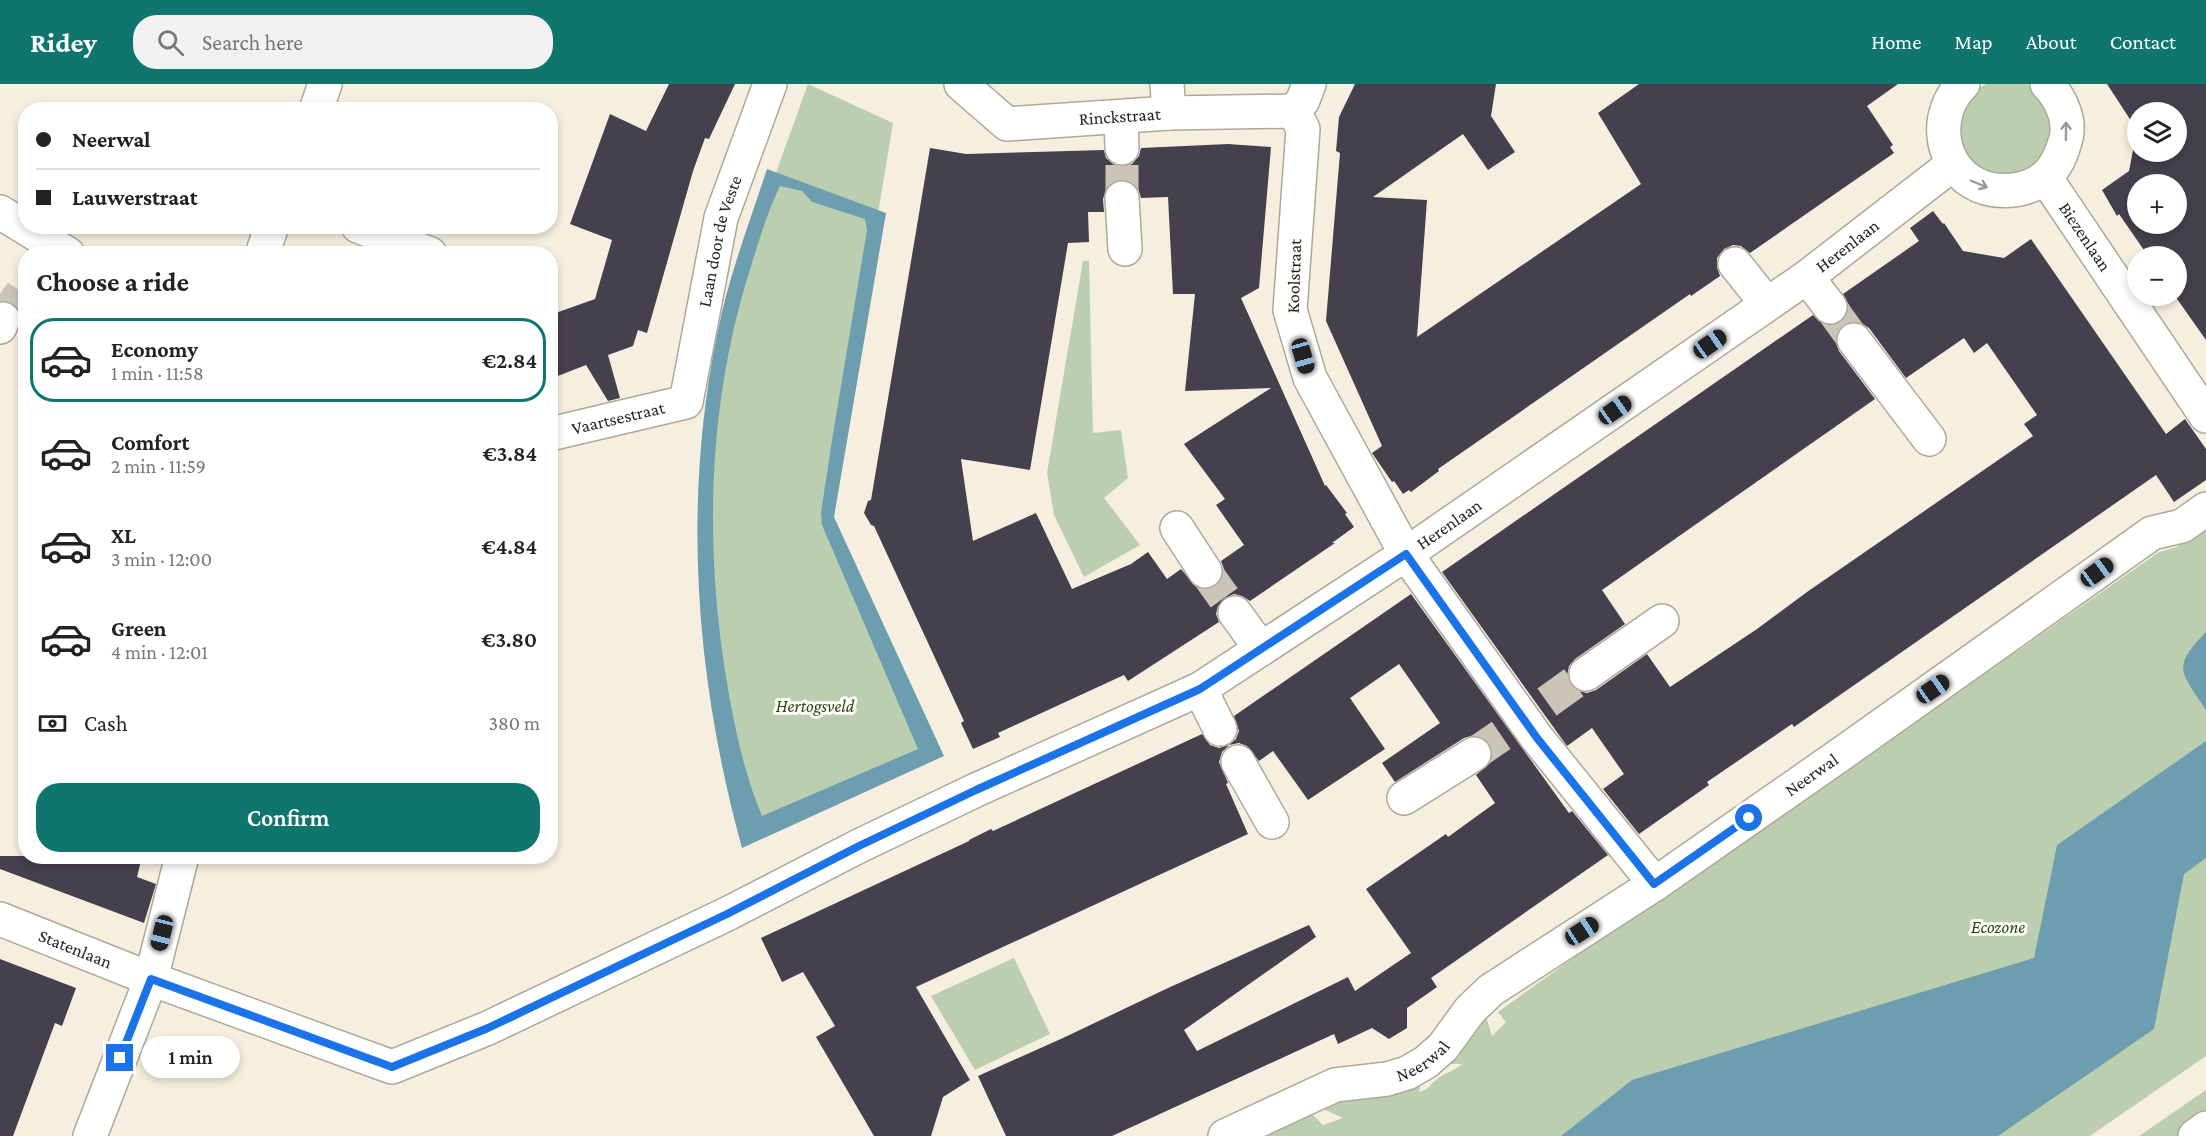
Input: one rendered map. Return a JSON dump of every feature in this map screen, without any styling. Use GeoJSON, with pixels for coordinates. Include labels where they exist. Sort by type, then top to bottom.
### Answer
{"type":"FeatureCollection","features":[{"type":"Feature","properties":{"kind":"street"},"geometry":{"type":"LineString","coordinates":[[319,102],[326,84]]}},
{"type":"Feature","properties":{"kind":"street","name":"Laan door de Veste"},"geometry":{"type":"LineString","coordinates":[[686,402],[721,218],[770,84]]}},
{"type":"Feature","properties":{"kind":"street","name":"Rinckstraat"},"geometry":{"type":"LineString","coordinates":[[961,84],[1007,124],[1122,132],[1168,99],[1302,98]]}},
{"type":"Feature","properties":{"kind":"street"},"geometry":{"type":"LineString","coordinates":[[1963,84],[1953,93],[1943,117],[1943,141],[1953,164],[1972,182],[1996,191],[2022,189],[2044,177],[2059,159],[2067,137],[2066,113],[2058,87]]}},
{"type":"Feature","properties":{"kind":"street","name":"Koolstraat"},"geometry":{"type":"LineString","coordinates":[[1302,98],[1303,129],[1290,310],[1310,378],[1406,554],[1525,718],[1654,884]]}},
{"type":"Feature","properties":{"kind":"street","name":"Herenlaan"},"geometry":{"type":"LineString","coordinates":[[151,979],[392,1067],[488,1028],[727,914],[955,800],[1200,689],[1406,554],[1808,277],[1953,164]]}},
{"type":"Feature","properties":{"kind":"street","name":"Biezenlaan"},"geometry":{"type":"LineString","coordinates":[[2044,177],[2206,416]]}},
{"type":"Feature","properties":{"kind":"street"},"geometry":{"type":"LineString","coordinates":[[1122,198],[1125,249]]}},
{"type":"Feature","properties":{"kind":"street"},"geometry":{"type":"LineString","coordinates":[[0,212],[18,224]]}},
{"type":"Feature","properties":{"kind":"street"},"geometry":{"type":"LineString","coordinates":[[32,234],[49,246]]}},
{"type":"Feature","properties":{"kind":"street"},"geometry":{"type":"LineString","coordinates":[[379,234],[409,246]]}},
{"type":"Feature","properties":{"kind":"street"},"geometry":{"type":"LineString","coordinates":[[1735,264],[1767,304]]}},
{"type":"Feature","properties":{"kind":"street"},"geometry":{"type":"LineString","coordinates":[[1808,277],[1830,307]]}},
{"type":"Feature","properties":{"kind":"street"},"geometry":{"type":"LineString","coordinates":[[1854,340],[1929,439]]}},
{"type":"Feature","properties":{"kind":"street","name":"Vaartsestraat"},"geometry":{"type":"LineString","coordinates":[[558,432],[686,402]]}},
{"type":"Feature","properties":{"kind":"street","name":"Neerwal"},"geometry":{"type":"LineString","coordinates":[[1225,1136],[1335,1085],[1387,1079],[1426,1062],[1443,1047],[1470,1010],[1491,990],[1654,884],[1853,746],[2152,533],[2194,517]]}},
{"type":"Feature","properties":{"kind":"street"},"geometry":{"type":"LineString","coordinates":[[1177,528],[1205,571]]}},
{"type":"Feature","properties":{"kind":"street"},"geometry":{"type":"LineString","coordinates":[[1234,613],[1261,649]]}},
{"type":"Feature","properties":{"kind":"street"},"geometry":{"type":"LineString","coordinates":[[1586,674],[1662,621]]}},
{"type":"Feature","properties":{"kind":"street"},"geometry":{"type":"LineString","coordinates":[[1200,689],[1220,729]]}},
{"type":"Feature","properties":{"kind":"street"},"geometry":{"type":"LineString","coordinates":[[1404,798],[1474,754]]}},
{"type":"Feature","properties":{"kind":"street"},"geometry":{"type":"LineString","coordinates":[[1238,762],[1272,822]]}},
{"type":"Feature","properties":{"kind":"street"},"geometry":{"type":"LineString","coordinates":[[90,1136],[151,979],[180,864]]}},
{"type":"Feature","properties":{"kind":"street","name":"Statenlaan"},"geometry":{"type":"LineString","coordinates":[[0,920],[151,979]]}},
{"type":"Feature","properties":{"kind":"street"},"geometry":{"type":"LineString","coordinates":[[2195,1136],[2206,1128]]}},
{"type":"Feature","properties":{"kind":"green space","name":"Hertogsveld"},"geometry":{"type":"Polygon","coordinates":[[[808,84],[893,123],[828,516],[931,750],[751,832],[706,578],[719,350],[739,275],[808,84]]]}},
{"type":"Feature","properties":{"kind":"green space"},"geometry":{"type":"Polygon","coordinates":[[[1987,84],[2032,86],[2053,117],[2051,140],[2047,153],[2035,166],[2026,171],[2006,176],[1988,172],[1973,162],[1963,147],[1959,130],[1961,112],[1970,96],[1987,84]]]}},
{"type":"Feature","properties":{"kind":"green space"},"geometry":{"type":"Polygon","coordinates":[[[1083,261],[1089,261],[1093,433],[1121,430],[1128,478],[1104,498],[1140,545],[1084,577],[1054,515],[1047,473],[1083,261]]]}},
{"type":"Feature","properties":{"kind":"green space","name":"Ecozone"},"geometry":{"type":"Polygon","coordinates":[[[2206,527],[2206,1056],[2090,1136],[1267,1136],[1312,1114],[1323,1125],[1343,1118],[1314,1105],[1421,1083],[1419,1092],[1426,1089],[1440,1077],[1462,1064],[1441,1064],[1484,1010],[1492,1036],[1506,1022],[1498,1012],[2011,644],[2016,652],[2159,552],[2177,547],[2206,527]]]}},
{"type":"Feature","properties":{"kind":"green space"},"geometry":{"type":"Polygon","coordinates":[[[1014,958],[1050,1034],[975,1070],[931,996],[1014,958]]]}},
{"type":"Feature","properties":{"kind":"green space"},"geometry":{"type":"Polygon","coordinates":[[[2206,1090],[2206,1117],[2179,1136],[2139,1136],[2206,1090]]]}},
{"type":"Feature","properties":{"kind":"water"},"geometry":{"type":"Polygon","coordinates":[[[767,169],[886,213],[834,517],[944,756],[742,848],[726,785],[705,657],[699,593],[697,528],[706,399],[717,335],[733,272],[767,169]],[[780,186],[758,244],[738,313],[727,364],[714,466],[714,568],[718,620],[739,745],[762,816],[918,749],[822,525],[821,513],[832,440],[867,230],[865,219],[812,202],[802,191],[780,186]]]}},
{"type":"Feature","properties":{"kind":"water"},"geometry":{"type":"Polygon","coordinates":[[[2206,632],[2206,710],[2186,678],[2184,662],[2206,632]]]}},
{"type":"Feature","properties":{"kind":"water"},"geometry":{"type":"Polygon","coordinates":[[[2206,741],[2206,858],[2184,874],[2154,1029],[1998,1136],[1561,1136],[1632,1080],[2034,958],[2057,845],[2206,741]]]}},
{"type":"Feature","properties":{"kind":"building"},"geometry":{"type":"Polygon","coordinates":[[[669,84],[735,84],[709,139],[705,138],[693,171],[647,333],[638,330],[633,346],[608,355],[620,398],[608,401],[586,365],[558,376],[558,312],[595,299],[612,240],[570,224],[610,114],[646,131],[669,84]]]}},
{"type":"Feature","properties":{"kind":"building"},"geometry":{"type":"Polygon","coordinates":[[[1355,84],[1496,84],[1491,116],[1515,152],[1488,170],[1463,134],[1373,197],[1427,200],[1417,337],[1641,184],[1598,113],[1639,84],[1898,84],[1867,106],[1893,145],[1890,147],[1894,153],[1750,253],[1741,246],[1733,245],[1724,249],[1717,258],[1720,276],[1691,296],[1690,294],[1438,469],[1439,471],[1411,492],[1409,490],[1403,494],[1372,453],[1382,446],[1326,321],[1340,153],[1336,151],[1339,117],[1355,84]]]}},
{"type":"Feature","properties":{"kind":"building"},"geometry":{"type":"Polygon","coordinates":[[[2107,84],[2206,84],[2206,340],[2182,306],[2187,306],[2187,246],[2141,246],[2133,234],[2187,234],[2187,174],[2127,174],[2127,226],[2119,214],[2117,216],[2102,190],[2129,171],[2131,162],[2187,162],[2187,102],[2127,102],[2127,115],[2107,84]]]}},
{"type":"Feature","properties":{"kind":"building"},"geometry":{"type":"Polygon","coordinates":[[[1228,144],[1271,147],[1259,288],[1241,298],[1325,486],[1347,513],[1345,514],[1354,527],[1332,543],[1335,543],[1250,601],[1234,594],[1225,598],[1218,606],[1216,614],[1219,622],[1128,681],[1124,675],[998,733],[1000,737],[973,749],[961,723],[964,721],[929,645],[874,526],[864,513],[868,501],[871,500],[930,148],[966,154],[1104,150],[1106,158],[1122,167],[1132,164],[1139,156],[1141,148],[1228,144]],[[1120,179],[1112,182],[1106,189],[1103,199],[1104,212],[1088,212],[1089,242],[1068,243],[1030,470],[961,459],[973,541],[1036,513],[1072,589],[1131,564],[1148,552],[1167,579],[1181,569],[1196,587],[1207,590],[1216,586],[1222,579],[1224,569],[1221,561],[1244,545],[1216,505],[1225,499],[1184,444],[1271,388],[1185,391],[1195,294],[1173,294],[1168,197],[1141,198],[1138,188],[1131,182],[1120,179]]]}},
{"type":"Feature","properties":{"kind":"building"},"geometry":{"type":"Polygon","coordinates":[[[1933,211],[1963,251],[2004,258],[2031,239],[2166,434],[2185,419],[2206,449],[2206,480],[2174,502],[2156,475],[1794,727],[1792,724],[1707,782],[1709,785],[1639,834],[1603,789],[1624,774],[1592,728],[1567,746],[1442,572],[1813,315],[1823,324],[1833,325],[1841,322],[1847,315],[1849,305],[1843,294],[1919,241],[1910,228],[1933,211]],[[1851,322],[1843,325],[1837,332],[1836,343],[1839,351],[1875,399],[1602,590],[1625,624],[1575,659],[1569,666],[1567,676],[1570,684],[1578,691],[1587,693],[1596,690],[1647,654],[1670,687],[2033,436],[2024,424],[2037,415],[1987,343],[1974,353],[1964,338],[1906,378],[1869,328],[1861,323],[1851,322]]]}},
{"type":"Feature","properties":{"kind":"building"},"geometry":{"type":"Polygon","coordinates":[[[1411,594],[1569,813],[1572,811],[1608,855],[1431,978],[1437,987],[1407,1008],[1407,1028],[1389,1039],[1372,1028],[1338,1044],[1334,1034],[1112,1136],[1006,1136],[978,1076],[1168,988],[1309,925],[1316,937],[1184,1030],[1197,1051],[1348,977],[1355,991],[1411,953],[1366,889],[1446,834],[1448,837],[1495,803],[1476,775],[1491,762],[1493,754],[1490,745],[1483,738],[1474,735],[1464,738],[1395,782],[1382,763],[1440,723],[1399,664],[1350,698],[1385,749],[1308,800],[1273,751],[1259,761],[1247,746],[1239,743],[1229,745],[1236,739],[1239,731],[1234,716],[1411,594]]]}},
{"type":"Feature","properties":{"kind":"building"},"geometry":{"type":"Polygon","coordinates":[[[1202,734],[1210,745],[1219,748],[1229,745],[1222,752],[1219,762],[1248,834],[916,987],[970,1080],[943,1097],[931,1136],[874,1136],[816,1037],[835,1026],[803,972],[782,982],[761,938],[991,829],[993,831],[1202,734]]]}},
{"type":"Feature","properties":{"kind":"building"},"geometry":{"type":"Polygon","coordinates":[[[0,856],[18,856],[18,864],[140,864],[137,877],[156,884],[144,923],[0,869],[0,856]]]}},
{"type":"Feature","properties":{"kind":"building"},"geometry":{"type":"Polygon","coordinates":[[[0,959],[76,988],[62,1026],[55,1023],[13,1136],[0,1136],[0,959]]]}},
{"type":"Feature","properties":{"kind":"tunnel"},"geometry":{"type":"LineString","coordinates":[[1122,148],[1122,198]]}},
{"type":"Feature","properties":{"kind":"tunnel"},"geometry":{"type":"LineString","coordinates":[[3,319],[18,297]]}},
{"type":"Feature","properties":{"kind":"tunnel"},"geometry":{"type":"LineString","coordinates":[[1830,307],[1854,340]]}},
{"type":"Feature","properties":{"kind":"tunnel"},"geometry":{"type":"LineString","coordinates":[[1205,571],[1235,613]]}},
{"type":"Feature","properties":{"kind":"tunnel"},"geometry":{"type":"LineString","coordinates":[[1547,702],[1586,674]]}},
{"type":"Feature","properties":{"kind":"tunnel"},"geometry":{"type":"LineString","coordinates":[[1474,754],[1506,732]]}},
{"type":"Feature","properties":{"kind":"route"},"geometry":{"type":"LineString","coordinates":[[120,1058],[151,979],[392,1067],[488,1028],[727,914],[859,846],[976,790],[1200,689],[1406,554],[1537,738],[1654,884],[1749,818]]}}]}
